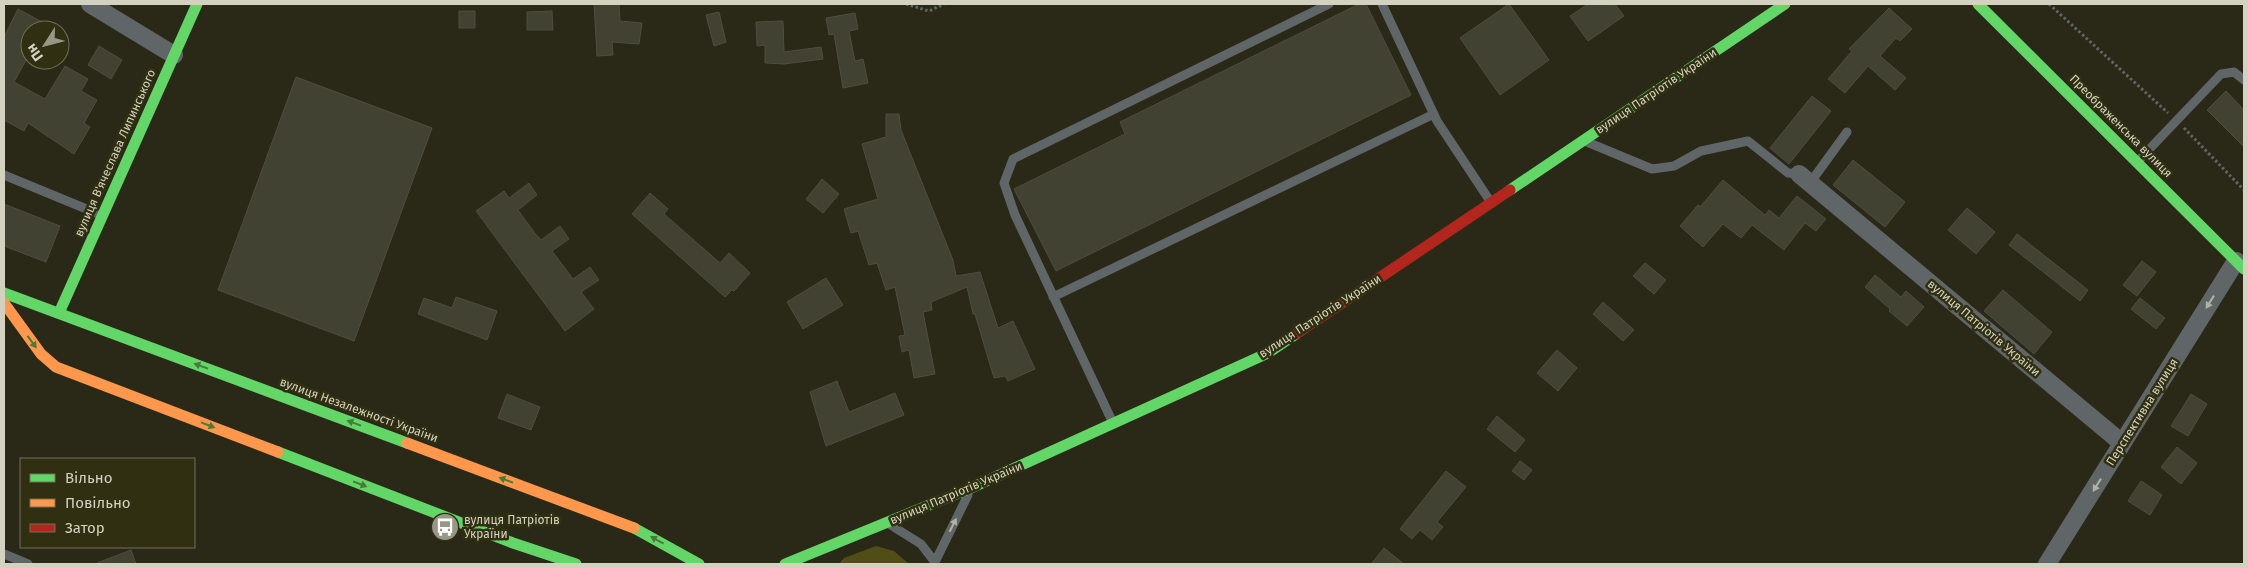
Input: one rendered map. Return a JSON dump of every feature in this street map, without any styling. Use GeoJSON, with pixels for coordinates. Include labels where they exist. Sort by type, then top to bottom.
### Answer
{"type":"FeatureCollection","features":[{"type":"Feature","properties":{"kind":"street"},"geometry":{"type":"LineString","coordinates":[[90,4],[174,55]]}},
{"type":"Feature","properties":{"kind":"street","name":"вулиця В'ячеслава Липинського"},"geometry":{"type":"LineString","coordinates":[[59,314],[197,4]]}},
{"type":"Feature","properties":{"kind":"street","name":"вулиця Патріотів України"},"geometry":{"type":"LineString","coordinates":[[785,564],[972,488],[1268,353],[1785,4]]}},
{"type":"Feature","properties":{"kind":"street","name":"Преображенська вулиця"},"geometry":{"type":"LineString","coordinates":[[1978,4],[2138,161],[2240,265]]}},
{"type":"Feature","properties":{"kind":"street","name":"вулиця Патріотів України"},"geometry":{"type":"LineString","coordinates":[[1804,179],[2122,443]]}},
{"type":"Feature","properties":{"kind":"street","name":"Перспективна вулиця"},"geometry":{"type":"LineString","coordinates":[[2047,564],[2122,443],[2240,265]]}},
{"type":"Feature","properties":{"kind":"street","name":"вулиця Незалежності України"},"geometry":{"type":"LineString","coordinates":[[4,293],[632,526],[699,564]]}},
{"type":"Feature","properties":{"kind":"street"},"geometry":{"type":"LineString","coordinates":[[4,303],[41,354],[56,367],[513,543],[576,564]]}},
{"type":"Feature","properties":{"kind":"street"},"geometry":{"type":"LineString","coordinates":[[835,557],[852,537]]}},
{"type":"Feature","properties":{"kind":"street"},"geometry":{"type":"LineString","coordinates":[[513,543],[524,557]]}},
{"type":"Feature","properties":{"kind":"lane"},"geometry":{"type":"LineString","coordinates":[[1113,424],[1015,215],[1004,183],[1013,159],[1329,4]]}},
{"type":"Feature","properties":{"kind":"lane"},"geometry":{"type":"LineString","coordinates":[[1382,4],[1434,114],[1491,202]]}},
{"type":"Feature","properties":{"kind":"lane"},"geometry":{"type":"LineString","coordinates":[[2138,161],[2220,74],[2234,72],[2244,80]]}},
{"type":"Feature","properties":{"kind":"lane"},"geometry":{"type":"LineString","coordinates":[[1053,297],[1434,114]]}},
{"type":"Feature","properties":{"kind":"lane"},"geometry":{"type":"LineString","coordinates":[[1582,140],[1652,169],[1674,166],[1701,151],[1748,141],[1788,173],[1804,179],[1848,132]]}},
{"type":"Feature","properties":{"kind":"lane"},"geometry":{"type":"LineString","coordinates":[[4,175],[102,216]]}},
{"type":"Feature","properties":{"kind":"lane"},"geometry":{"type":"LineString","coordinates":[[887,523],[921,544],[934,563],[972,488]]}},
{"type":"Feature","properties":{"kind":"lane"},"geometry":{"type":"LineString","coordinates":[[4,554],[28,564]]}},
{"type":"Feature","properties":{"kind":"path"},"geometry":{"type":"LineString","coordinates":[[906,4],[929,11],[944,4]]}},
{"type":"Feature","properties":{"kind":"path"},"geometry":{"type":"LineString","coordinates":[[2049,4],[2176,120],[2244,190]]}},
{"type":"Feature","properties":{"kind":"shaded area"},"geometry":{"type":"Polygon","coordinates":[[[876,546],[894,551],[909,564],[839,564],[844,558],[876,546]]]}},
{"type":"Feature","properties":{"kind":"building"},"geometry":{"type":"Polygon","coordinates":[[[594,4],[619,4],[620,21],[642,23],[639,44],[612,42],[613,55],[597,56],[594,4]]]}},
{"type":"Feature","properties":{"kind":"building"},"geometry":{"type":"Polygon","coordinates":[[[1359,4],[1366,4],[1411,95],[1056,271],[1014,189],[1125,134],[1120,122],[1359,4]]]}},
{"type":"Feature","properties":{"kind":"building"},"geometry":{"type":"Polygon","coordinates":[[[1509,4],[1549,60],[1500,95],[1460,38],[1509,4]]]}},
{"type":"Feature","properties":{"kind":"building"},"geometry":{"type":"Polygon","coordinates":[[[1588,4],[1615,4],[1624,16],[1588,41],[1570,16],[1588,4]]]}},
{"type":"Feature","properties":{"kind":"building"},"geometry":{"type":"Polygon","coordinates":[[[1889,8],[1912,29],[1900,41],[1896,38],[1880,56],[1906,78],[1895,90],[1868,66],[1845,93],[1828,79],[1852,51],[1849,49],[1889,8]]]}},
{"type":"Feature","properties":{"kind":"building"},"geometry":{"type":"Polygon","coordinates":[[[18,9],[38,20],[20,20],[21,70],[14,82],[45,99],[63,70],[70,69],[88,79],[81,91],[97,100],[84,123],[90,127],[74,154],[28,123],[24,131],[4,120],[4,37],[18,9]]]}},
{"type":"Feature","properties":{"kind":"building"},"geometry":{"type":"Polygon","coordinates":[[[459,11],[475,11],[475,28],[459,28],[459,11]]]}},
{"type":"Feature","properties":{"kind":"building"},"geometry":{"type":"Polygon","coordinates":[[[552,11],[553,30],[527,30],[527,12],[552,11]]]}},
{"type":"Feature","properties":{"kind":"building"},"geometry":{"type":"Polygon","coordinates":[[[719,12],[726,42],[714,46],[706,15],[719,12]]]}},
{"type":"Feature","properties":{"kind":"building"},"geometry":{"type":"Polygon","coordinates":[[[855,13],[858,29],[849,31],[855,61],[863,59],[868,83],[843,88],[834,34],[829,35],[826,18],[855,13]]]}},
{"type":"Feature","properties":{"kind":"building"},"geometry":{"type":"Polygon","coordinates":[[[783,21],[784,52],[821,47],[823,59],[784,64],[765,63],[765,45],[757,46],[756,22],[783,21]]]}},
{"type":"Feature","properties":{"kind":"building"},"geometry":{"type":"Polygon","coordinates":[[[99,46],[122,60],[111,79],[88,65],[99,46]]]}},
{"type":"Feature","properties":{"kind":"building"},"geometry":{"type":"Polygon","coordinates":[[[296,77],[432,128],[354,341],[218,290],[296,77]]]}},
{"type":"Feature","properties":{"kind":"building"},"geometry":{"type":"Polygon","coordinates":[[[2226,91],[2244,110],[2244,147],[2207,110],[2226,91]]]}},
{"type":"Feature","properties":{"kind":"building"},"geometry":{"type":"Polygon","coordinates":[[[1812,96],[1831,111],[1789,164],[1770,148],[1812,96]]]}},
{"type":"Feature","properties":{"kind":"building"},"geometry":{"type":"Polygon","coordinates":[[[886,114],[899,114],[901,130],[953,260],[956,276],[980,272],[998,328],[1013,321],[1035,369],[1008,381],[1005,376],[994,378],[975,314],[973,314],[967,287],[931,302],[932,310],[923,312],[935,374],[914,378],[909,350],[902,352],[899,336],[905,335],[895,287],[886,290],[877,263],[869,265],[858,231],[851,233],[844,209],[878,199],[862,144],[886,137],[886,114]]]}},
{"type":"Feature","properties":{"kind":"building"},"geometry":{"type":"Polygon","coordinates":[[[1853,160],[1905,202],[1885,227],[1833,185],[1853,160]]]}},
{"type":"Feature","properties":{"kind":"building"},"geometry":{"type":"Polygon","coordinates":[[[822,179],[839,194],[823,213],[806,199],[822,179]]]}},
{"type":"Feature","properties":{"kind":"building"},"geometry":{"type":"Polygon","coordinates":[[[1723,180],[1765,215],[1769,210],[1779,218],[1797,196],[1826,219],[1816,231],[1805,223],[1784,250],[1752,225],[1741,238],[1723,224],[1703,247],[1680,226],[1698,205],[1700,207],[1723,180]]]}},
{"type":"Feature","properties":{"kind":"building"},"geometry":{"type":"Polygon","coordinates":[[[529,183],[537,195],[518,210],[541,240],[560,226],[569,239],[552,251],[573,279],[590,267],[599,280],[581,292],[594,309],[565,331],[476,211],[504,191],[509,198],[529,183]]]}},
{"type":"Feature","properties":{"kind":"building"},"geometry":{"type":"Polygon","coordinates":[[[650,193],[668,209],[664,214],[720,263],[729,253],[750,273],[734,291],[732,290],[725,297],[632,214],[650,193]]]}},
{"type":"Feature","properties":{"kind":"building"},"geometry":{"type":"Polygon","coordinates":[[[4,204],[60,226],[46,262],[4,246],[4,204]]]}},
{"type":"Feature","properties":{"kind":"building"},"geometry":{"type":"Polygon","coordinates":[[[1967,208],[1995,232],[1976,254],[1948,230],[1967,208]]]}},
{"type":"Feature","properties":{"kind":"building"},"geometry":{"type":"Polygon","coordinates":[[[2017,234],[2088,290],[2080,301],[2009,245],[2017,234]]]}},
{"type":"Feature","properties":{"kind":"building"},"geometry":{"type":"Polygon","coordinates":[[[2142,261],[2156,272],[2137,296],[2123,285],[2142,261]]]}},
{"type":"Feature","properties":{"kind":"building"},"geometry":{"type":"Polygon","coordinates":[[[1645,263],[1666,280],[1654,294],[1633,276],[1645,263]]]}},
{"type":"Feature","properties":{"kind":"building"},"geometry":{"type":"Polygon","coordinates":[[[1875,275],[1901,297],[1906,291],[1924,307],[1907,326],[1865,287],[1875,275]]]}},
{"type":"Feature","properties":{"kind":"building"},"geometry":{"type":"Polygon","coordinates":[[[826,278],[843,305],[803,329],[787,302],[826,278]]]}},
{"type":"Feature","properties":{"kind":"building"},"geometry":{"type":"Polygon","coordinates":[[[2003,290],[2052,332],[2034,354],[1984,311],[2003,290]]]}},
{"type":"Feature","properties":{"kind":"building"},"geometry":{"type":"Polygon","coordinates":[[[456,297],[497,311],[487,340],[418,314],[424,298],[452,308],[456,297]]]}},
{"type":"Feature","properties":{"kind":"building"},"geometry":{"type":"Polygon","coordinates":[[[2140,298],[2165,318],[2156,329],[2131,309],[2140,298]]]}},
{"type":"Feature","properties":{"kind":"building"},"geometry":{"type":"Polygon","coordinates":[[[1603,302],[1634,330],[1623,341],[1593,314],[1603,302]]]}},
{"type":"Feature","properties":{"kind":"building"},"geometry":{"type":"Polygon","coordinates":[[[1557,350],[1577,368],[1558,391],[1537,373],[1557,350]]]}},
{"type":"Feature","properties":{"kind":"building"},"geometry":{"type":"Polygon","coordinates":[[[837,381],[849,412],[895,393],[904,415],[826,446],[810,392],[837,381]]]}},
{"type":"Feature","properties":{"kind":"building"},"geometry":{"type":"Polygon","coordinates":[[[507,394],[540,407],[531,430],[498,418],[507,394]]]}},
{"type":"Feature","properties":{"kind":"building"},"geometry":{"type":"Polygon","coordinates":[[[2191,394],[2207,404],[2188,436],[2171,426],[2191,394]]]}},
{"type":"Feature","properties":{"kind":"building"},"geometry":{"type":"Polygon","coordinates":[[[1497,416],[1525,440],[1515,452],[1487,429],[1497,416]]]}},
{"type":"Feature","properties":{"kind":"building"},"geometry":{"type":"Polygon","coordinates":[[[2177,447],[2197,463],[2181,484],[2161,467],[2177,447]]]}},
{"type":"Feature","properties":{"kind":"building"},"geometry":{"type":"Polygon","coordinates":[[[1520,461],[1532,470],[1524,480],[1512,471],[1520,461]]]}},
{"type":"Feature","properties":{"kind":"building"},"geometry":{"type":"Polygon","coordinates":[[[1446,471],[1466,487],[1437,522],[1443,527],[1432,540],[1420,530],[1412,539],[1400,529],[1446,471]]]}},
{"type":"Feature","properties":{"kind":"building"},"geometry":{"type":"Polygon","coordinates":[[[2141,481],[2162,495],[2150,515],[2128,501],[2141,481]]]}},
{"type":"Feature","properties":{"kind":"building"},"geometry":{"type":"Polygon","coordinates":[[[1384,548],[1404,564],[1371,564],[1384,548]]]}},
{"type":"Feature","properties":{"kind":"building"},"geometry":{"type":"Polygon","coordinates":[[[131,550],[136,564],[97,564],[97,563],[131,550]]]}},
{"type":"Feature","properties":{"kind":"traffic: fast"},"geometry":{"type":"LineString","coordinates":[[59,313],[197,4]]}},
{"type":"Feature","properties":{"kind":"traffic: fast"},"geometry":{"type":"LineString","coordinates":[[1510,190],[1785,4]]}},
{"type":"Feature","properties":{"kind":"traffic: fast"},"geometry":{"type":"LineString","coordinates":[[1978,4],[2244,269]]}},
{"type":"Feature","properties":{"kind":"traffic: fast"},"geometry":{"type":"LineString","coordinates":[[4,293],[407,443]]}},
{"type":"Feature","properties":{"kind":"traffic: fast"},"geometry":{"type":"LineString","coordinates":[[785,564],[971,488],[1268,353],[1296,334]]}},
{"type":"Feature","properties":{"kind":"traffic: fast"},"geometry":{"type":"LineString","coordinates":[[278,452],[513,543],[576,564]]}},
{"type":"Feature","properties":{"kind":"traffic: fast"},"geometry":{"type":"LineString","coordinates":[[634,528],[699,564]]}},
{"type":"Feature","properties":{"kind":"traffic: slow"},"geometry":{"type":"LineString","coordinates":[[4,303],[41,354],[56,367],[278,452]]}},
{"type":"Feature","properties":{"kind":"traffic: slow"},"geometry":{"type":"LineString","coordinates":[[407,443],[634,528]]}},
{"type":"Feature","properties":{"kind":"traffic: jam"},"geometry":{"type":"LineString","coordinates":[[1296,334],[1510,190]]}},
{"type":"Feature","properties":{"kind":"place","name":"вулиця Патріотів України"},"geometry":{"type":"Point","coordinates":[445,527]}}]}
